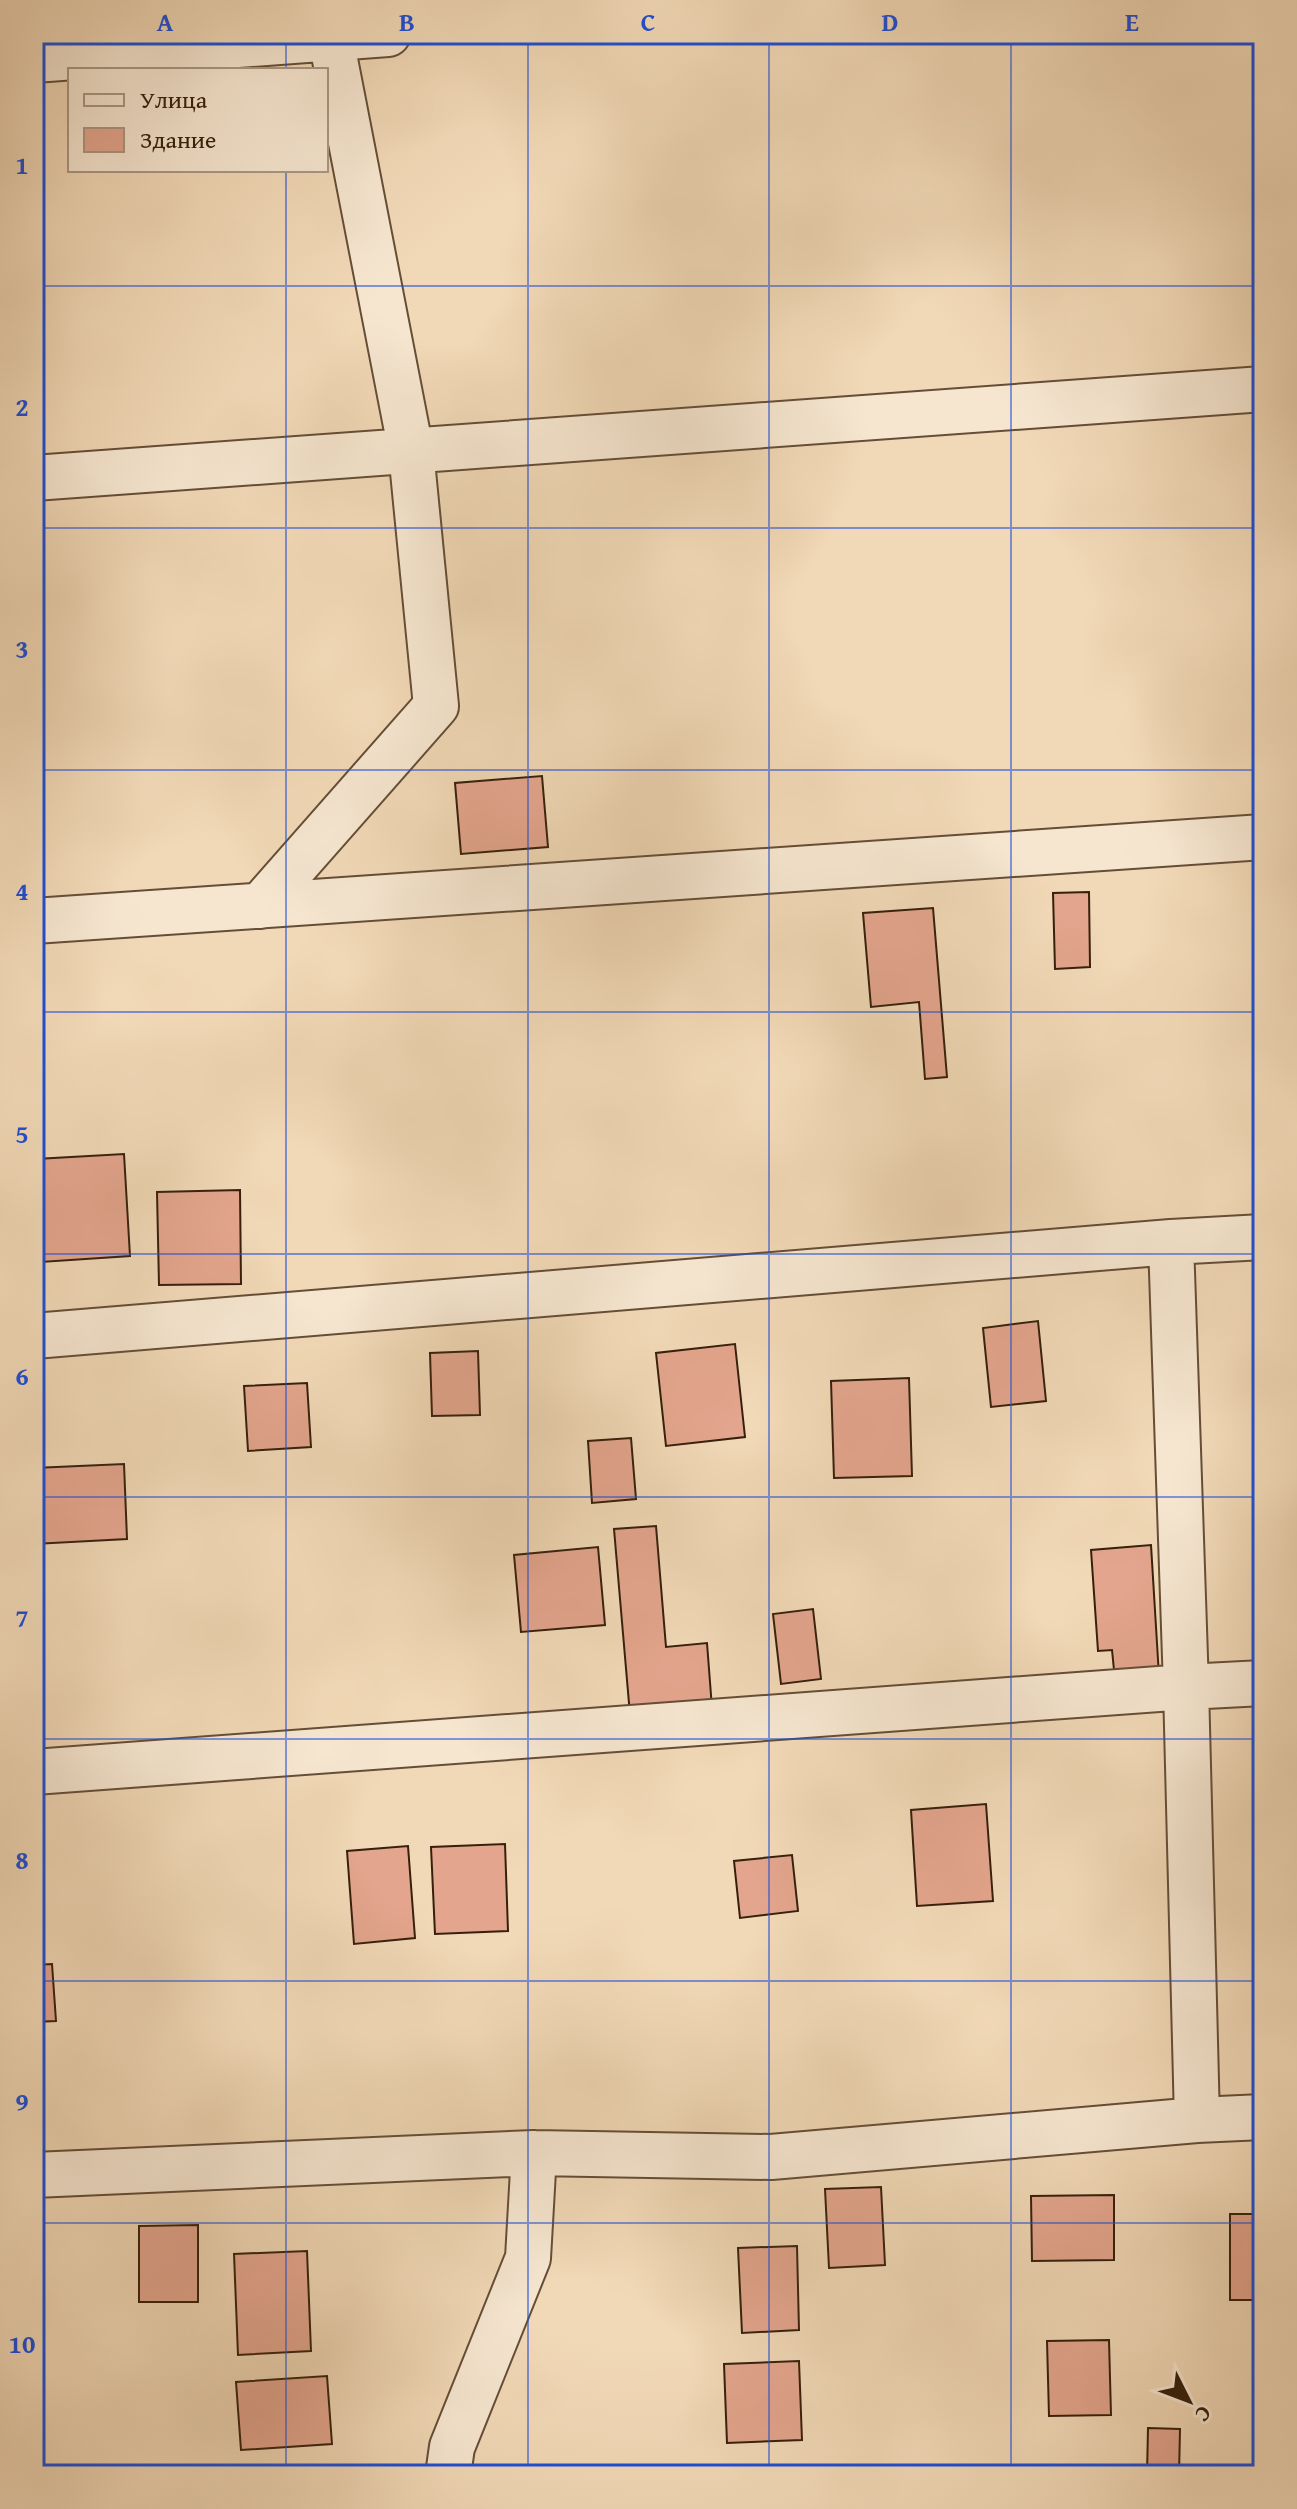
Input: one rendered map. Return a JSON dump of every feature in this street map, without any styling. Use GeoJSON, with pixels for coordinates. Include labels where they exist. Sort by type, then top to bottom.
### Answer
{"type":"FeatureCollection","features":[{"type":"Feature","properties":{"kind":"street"},"geometry":{"type":"LineString","coordinates":[[34,60],[388,34]]}},
{"type":"Feature","properties":{"kind":"street"},"geometry":{"type":"LineString","coordinates":[[260,906],[436,706],[411,451],[330,36]]}},
{"type":"Feature","properties":{"kind":"street"},"geometry":{"type":"LineString","coordinates":[[34,478],[1263,389]]}},
{"type":"Feature","properties":{"kind":"street"},"geometry":{"type":"LineString","coordinates":[[34,921],[1263,837]]}},
{"type":"Feature","properties":{"kind":"street"},"geometry":{"type":"LineString","coordinates":[[34,1336],[1171,1242],[1263,1237]]}},
{"type":"Feature","properties":{"kind":"street"},"geometry":{"type":"LineString","coordinates":[[1171,1242],[1197,2120]]}},
{"type":"Feature","properties":{"kind":"street"},"geometry":{"type":"LineString","coordinates":[[34,1772],[1263,1683]]}},
{"type":"Feature","properties":{"kind":"street"},"geometry":{"type":"LineString","coordinates":[[34,2175],[534,2153],[771,2157],[1263,2117]]}},
{"type":"Feature","properties":{"kind":"street"},"geometry":{"type":"LineString","coordinates":[[448,2475],[452,2447],[528,2258],[534,2153]]}},
{"type":"Feature","properties":{"kind":"building"},"geometry":{"type":"Polygon","coordinates":[[[542,776],[548,847],[461,854],[455,783],[542,776]]]}},
{"type":"Feature","properties":{"kind":"building"},"geometry":{"type":"Polygon","coordinates":[[[1089,892],[1090,967],[1055,969],[1053,893],[1089,892]]]}},
{"type":"Feature","properties":{"kind":"building"},"geometry":{"type":"Polygon","coordinates":[[[933,908],[947,1077],[925,1079],[919,1002],[871,1007],[863,913],[933,908]]]}},
{"type":"Feature","properties":{"kind":"building"},"geometry":{"type":"Polygon","coordinates":[[[124,1154],[130,1256],[41,1262],[36,1159],[124,1154]]]}},
{"type":"Feature","properties":{"kind":"building"},"geometry":{"type":"Polygon","coordinates":[[[240,1190],[241,1284],[159,1285],[157,1192],[240,1190]]]}},
{"type":"Feature","properties":{"kind":"building"},"geometry":{"type":"Polygon","coordinates":[[[1038,1321],[1046,1401],[991,1407],[983,1328],[1038,1321]]]}},
{"type":"Feature","properties":{"kind":"building"},"geometry":{"type":"Polygon","coordinates":[[[735,1344],[745,1437],[666,1446],[656,1353],[735,1344]]]}},
{"type":"Feature","properties":{"kind":"building"},"geometry":{"type":"Polygon","coordinates":[[[478,1351],[480,1415],[432,1416],[430,1353],[478,1351]]]}},
{"type":"Feature","properties":{"kind":"building"},"geometry":{"type":"Polygon","coordinates":[[[909,1378],[912,1476],[834,1478],[831,1381],[909,1378]]]}},
{"type":"Feature","properties":{"kind":"building"},"geometry":{"type":"Polygon","coordinates":[[[307,1383],[311,1447],[248,1451],[244,1386],[307,1383]]]}},
{"type":"Feature","properties":{"kind":"building"},"geometry":{"type":"Polygon","coordinates":[[[631,1438],[636,1499],[592,1503],[588,1441],[631,1438]]]}},
{"type":"Feature","properties":{"kind":"building"},"geometry":{"type":"Polygon","coordinates":[[[124,1464],[127,1539],[34,1544],[34,1468],[124,1464]]]}},
{"type":"Feature","properties":{"kind":"building"},"geometry":{"type":"Polygon","coordinates":[[[656,1526],[666,1647],[707,1643],[712,1708],[630,1715],[614,1529],[656,1526]]]}},
{"type":"Feature","properties":{"kind":"building"},"geometry":{"type":"Polygon","coordinates":[[[1151,1545],[1159,1676],[1115,1680],[1112,1650],[1098,1651],[1091,1550],[1151,1545]]]}},
{"type":"Feature","properties":{"kind":"building"},"geometry":{"type":"Polygon","coordinates":[[[598,1547],[605,1625],[521,1632],[514,1555],[598,1547]]]}},
{"type":"Feature","properties":{"kind":"building"},"geometry":{"type":"Polygon","coordinates":[[[813,1609],[821,1679],[781,1684],[773,1614],[813,1609]]]}},
{"type":"Feature","properties":{"kind":"building"},"geometry":{"type":"Polygon","coordinates":[[[986,1804],[993,1901],[917,1906],[911,1810],[986,1804]]]}},
{"type":"Feature","properties":{"kind":"building"},"geometry":{"type":"Polygon","coordinates":[[[505,1844],[508,1931],[435,1934],[431,1847],[505,1844]]]}},
{"type":"Feature","properties":{"kind":"building"},"geometry":{"type":"Polygon","coordinates":[[[408,1846],[415,1938],[354,1944],[347,1851],[408,1846]]]}},
{"type":"Feature","properties":{"kind":"building"},"geometry":{"type":"Polygon","coordinates":[[[792,1855],[798,1911],[740,1918],[734,1861],[792,1855]]]}},
{"type":"Feature","properties":{"kind":"building"},"geometry":{"type":"Polygon","coordinates":[[[52,1964],[56,2021],[34,2022],[34,1965],[52,1964]]]}},
{"type":"Feature","properties":{"kind":"building"},"geometry":{"type":"Polygon","coordinates":[[[881,2187],[885,2265],[829,2268],[825,2189],[881,2187]]]}},
{"type":"Feature","properties":{"kind":"building"},"geometry":{"type":"Polygon","coordinates":[[[1114,2195],[1114,2260],[1032,2261],[1031,2196],[1114,2195]]]}},
{"type":"Feature","properties":{"kind":"building"},"geometry":{"type":"Polygon","coordinates":[[[1230,2214],[1263,2214],[1263,2300],[1230,2300],[1230,2214]]]}},
{"type":"Feature","properties":{"kind":"building"},"geometry":{"type":"Polygon","coordinates":[[[198,2225],[198,2302],[139,2302],[139,2226],[198,2225]]]}},
{"type":"Feature","properties":{"kind":"building"},"geometry":{"type":"Polygon","coordinates":[[[797,2246],[799,2330],[742,2333],[738,2248],[797,2246]]]}},
{"type":"Feature","properties":{"kind":"building"},"geometry":{"type":"Polygon","coordinates":[[[307,2251],[311,2351],[238,2355],[234,2254],[307,2251]]]}},
{"type":"Feature","properties":{"kind":"building"},"geometry":{"type":"Polygon","coordinates":[[[1109,2340],[1111,2415],[1049,2416],[1047,2341],[1109,2340]]]}},
{"type":"Feature","properties":{"kind":"building"},"geometry":{"type":"Polygon","coordinates":[[[799,2361],[802,2440],[727,2443],[724,2364],[799,2361]]]}},
{"type":"Feature","properties":{"kind":"building"},"geometry":{"type":"Polygon","coordinates":[[[327,2376],[332,2444],[241,2450],[236,2382],[327,2376]]]}},
{"type":"Feature","properties":{"kind":"building"},"geometry":{"type":"Polygon","coordinates":[[[1148,2428],[1180,2429],[1179,2475],[1147,2475],[1148,2428]]]}}]}
